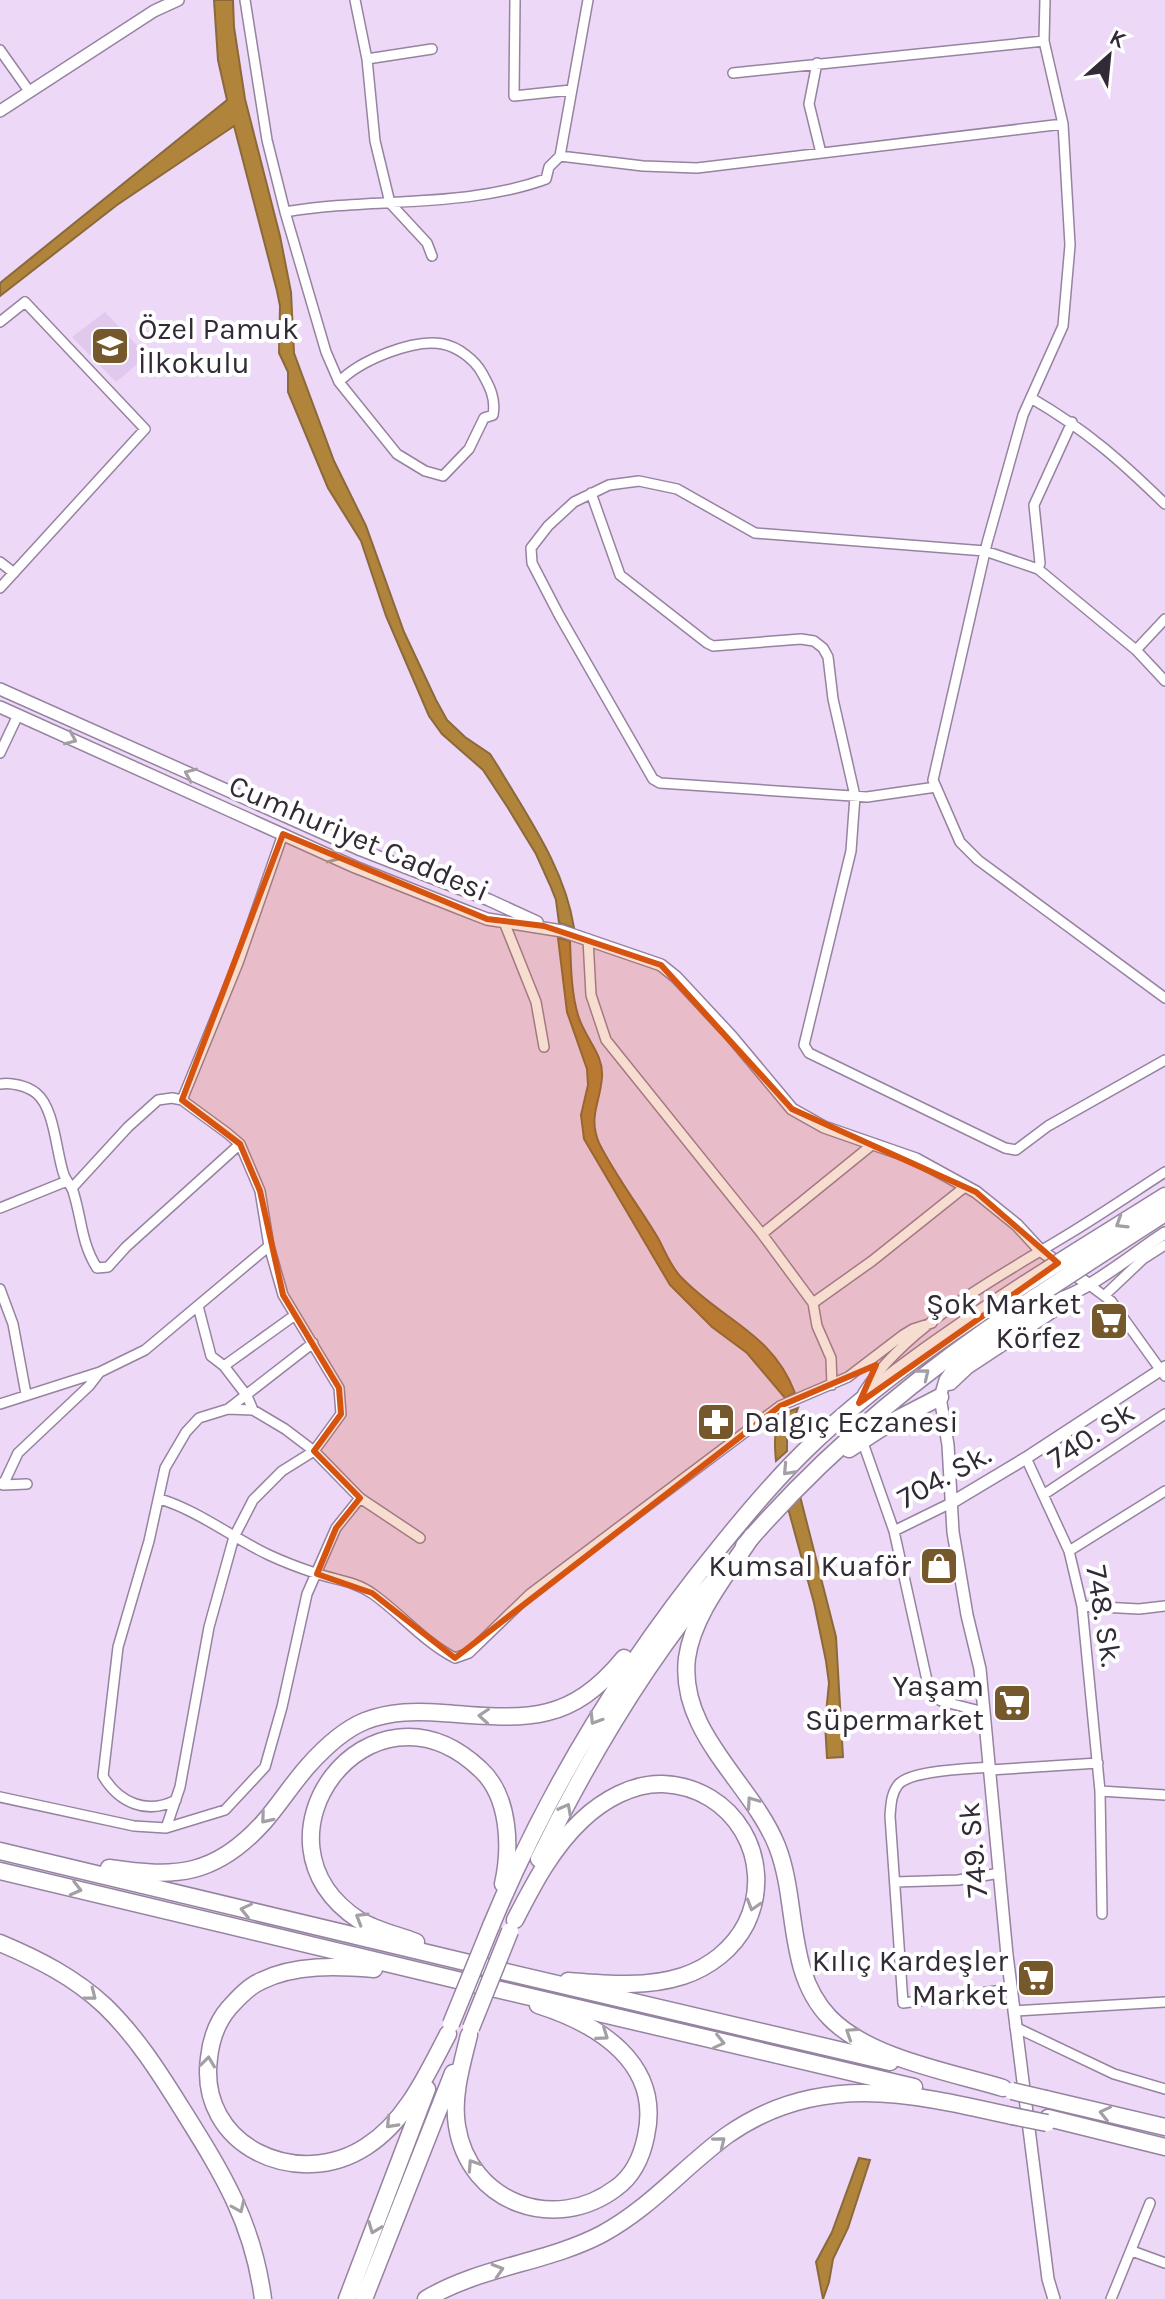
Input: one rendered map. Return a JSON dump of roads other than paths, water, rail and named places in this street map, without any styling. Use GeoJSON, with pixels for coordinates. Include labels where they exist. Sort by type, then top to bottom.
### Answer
{"type":"FeatureCollection","features":[{"type":"Feature","properties":{"kind":"highway"},"geometry":{"type":"LineString","coordinates":[[364,2299],[540,1857],[594,1755],[631,1696],[702,1597],[752,1536],[874,1414],[1029,1291],[1082,1257],[1165,1196]]}},
{"type":"Feature","properties":{"kind":"highway"},"geometry":{"type":"LineString","coordinates":[[1082,1257],[1165,1213]]}},
{"type":"Feature","properties":{"kind":"highway"},"geometry":{"type":"LineString","coordinates":[[347,2299],[450,2029],[527,1844],[579,1745],[634,1660],[752,1507],[811,1445],[859,1403],[965,1323],[1029,1291]]}},
{"type":"Feature","properties":{"kind":"highway"},"geometry":{"type":"LineString","coordinates":[[820,1465],[833,1460],[942,1391]]}},
{"type":"Feature","properties":{"kind":"highway"},"geometry":{"type":"LineString","coordinates":[[752,1536],[695,1628],[687,1659],[688,1686],[695,1713],[709,1742],[764,1820],[778,1848],[805,1980],[830,2019],[852,2035],[902,2057],[1008,2090]]}},
{"type":"Feature","properties":{"kind":"highway"},"geometry":{"type":"LineString","coordinates":[[0,1850],[136,1872],[171,1873],[221,1860],[253,1833],[318,1754],[364,1721],[394,1712],[538,1716],[565,1708],[587,1695],[613,1672],[699,1573]]}},
{"type":"Feature","properties":{"kind":"highway"},"geometry":{"type":"LineString","coordinates":[[493,1922],[504,1877],[506,1823],[499,1796],[486,1774],[465,1755],[437,1741],[412,1736],[388,1738],[363,1747],[340,1764],[325,1784],[315,1809],[310,1836],[314,1861],[324,1885],[340,1904],[361,1921],[485,1967],[610,1985],[653,1983],[682,1976],[707,1966],[726,1952],[741,1934],[752,1912],[757,1889],[756,1865],[749,1842],[737,1822],[716,1801],[690,1789],[662,1784],[632,1789],[603,1803],[580,1821],[534,1883],[512,1926]]}},
{"type":"Feature","properties":{"kind":"highway"},"geometry":{"type":"LineString","coordinates":[[0,1850],[1165,2127]]}},
{"type":"Feature","properties":{"kind":"highway"},"geometry":{"type":"LineString","coordinates":[[0,1871],[1012,2113]]}},
{"type":"Feature","properties":{"kind":"highway"},"geometry":{"type":"LineString","coordinates":[[0,1943],[65,1975],[103,2005],[139,2042],[227,2181],[247,2226],[263,2299]]}},
{"type":"Feature","properties":{"kind":"highway"},"geometry":{"type":"LineString","coordinates":[[450,2029],[417,2093],[369,2145],[346,2158],[318,2165],[290,2165],[264,2157],[235,2137],[222,2121],[211,2098],[206,2075],[210,2045],[220,2019],[239,1997],[259,1981],[287,1972],[343,1967],[460,1981]]}},
{"type":"Feature","properties":{"kind":"highway"},"geometry":{"type":"LineString","coordinates":[[470,2032],[457,2098],[457,2125],[472,2167],[488,2185],[508,2200],[554,2211],[599,2200],[619,2187],[644,2149],[649,2124],[648,2102],[640,2077],[625,2053],[606,2036],[580,2021],[479,1985]]}},
{"type":"Feature","properties":{"kind":"highway"},"geometry":{"type":"LineString","coordinates":[[426,2299],[466,2279],[590,2240],[625,2222],[724,2137],[754,2118],[787,2103],[827,2093],[865,2091],[914,2096],[1048,2120],[1165,2147]]}},
{"type":"Feature","properties":{"kind":"street"},"geometry":{"type":"LineString","coordinates":[[0,111],[154,11],[178,0]]}},
{"type":"Feature","properties":{"kind":"street"},"geometry":{"type":"LineString","coordinates":[[245,0],[267,140],[326,352],[339,382],[397,454],[425,471],[443,476],[469,449],[484,418],[493,415],[495,405],[490,387],[478,366],[445,344],[427,343],[375,358],[347,373],[339,382]]}},
{"type":"Feature","properties":{"kind":"street"},"geometry":{"type":"LineString","coordinates":[[355,0],[367,59],[375,141],[390,203],[427,243],[432,256]]}},
{"type":"Feature","properties":{"kind":"street"},"geometry":{"type":"LineString","coordinates":[[515,0],[514,96],[571,90]]}},
{"type":"Feature","properties":{"kind":"street"},"geometry":{"type":"LineString","coordinates":[[285,212],[320,206],[390,203],[518,189],[546,179],[549,167],[560,156],[588,0]]}},
{"type":"Feature","properties":{"kind":"street"},"geometry":{"type":"LineString","coordinates":[[1045,0],[1044,41],[1063,124],[1070,245],[1063,326],[1023,415],[985,551],[933,780],[960,842],[978,860],[1165,998]]}},
{"type":"Feature","properties":{"kind":"street"},"geometry":{"type":"LineString","coordinates":[[733,73],[1044,41]]}},
{"type":"Feature","properties":{"kind":"street"},"geometry":{"type":"LineString","coordinates":[[367,59],[432,49]]}},
{"type":"Feature","properties":{"kind":"street"},"geometry":{"type":"LineString","coordinates":[[0,50],[29,91]]}},
{"type":"Feature","properties":{"kind":"street"},"geometry":{"type":"LineString","coordinates":[[817,63],[809,104],[821,153]]}},
{"type":"Feature","properties":{"kind":"street"},"geometry":{"type":"LineString","coordinates":[[560,156],[643,166],[697,168],[1063,124]]}},
{"type":"Feature","properties":{"kind":"street"},"geometry":{"type":"LineString","coordinates":[[0,322],[25,302],[145,429],[0,588]]}},
{"type":"Feature","properties":{"kind":"street"},"geometry":{"type":"LineString","coordinates":[[1031,398],[1072,422],[1114,454],[1165,504]]}},
{"type":"Feature","properties":{"kind":"street"},"geometry":{"type":"LineString","coordinates":[[1038,569],[1034,505],[1072,422]]}},
{"type":"Feature","properties":{"kind":"street"},"geometry":{"type":"LineString","coordinates":[[936,787],[867,797],[660,783],[653,779],[559,615],[532,563],[531,548],[548,526],[574,502],[609,485],[639,481],[677,489],[755,533],[985,551],[1038,569],[1136,650],[1165,681]]}},
{"type":"Feature","properties":{"kind":"street"},"geometry":{"type":"LineString","coordinates":[[591,493],[620,575],[707,643],[713,646],[801,639],[814,641],[828,657],[833,699],[855,796],[851,851],[804,1045],[809,1053],[1005,1148],[1016,1150],[1048,1126],[1165,1060]]}},
{"type":"Feature","properties":{"kind":"street"},"geometry":{"type":"LineString","coordinates":[[0,562],[14,573]]}},
{"type":"Feature","properties":{"kind":"street"},"geometry":{"type":"LineString","coordinates":[[1136,650],[1165,619]]}},
{"type":"Feature","properties":{"kind":"street"},"geometry":{"type":"LineString","coordinates":[[0,689],[361,850],[489,900],[544,926]]}},
{"type":"Feature","properties":{"kind":"street","name":"Cumhuriyet Caddesi"},"geometry":{"type":"LineString","coordinates":[[0,707],[283,834],[461,909],[504,922],[544,926],[652,961],[670,971],[731,1036],[792,1109],[824,1127],[916,1159],[966,1186],[991,1202],[1040,1250],[1088,1284]]}},
{"type":"Feature","properties":{"kind":"street"},"geometry":{"type":"LineString","coordinates":[[0,753],[18,715]]}},
{"type":"Feature","properties":{"kind":"street"},"geometry":{"type":"LineString","coordinates":[[182,1100],[230,986],[283,834]]}},
{"type":"Feature","properties":{"kind":"street"},"geometry":{"type":"LineString","coordinates":[[504,922],[536,1002],[544,1047]]}},
{"type":"Feature","properties":{"kind":"street"},"geometry":{"type":"LineString","coordinates":[[588,939],[591,995],[606,1040],[762,1234],[813,1303],[817,1326],[831,1358],[832,1385]]}},
{"type":"Feature","properties":{"kind":"street"},"geometry":{"type":"LineString","coordinates":[[0,1084],[24,1087],[37,1093],[46,1108],[70,1184],[86,1251],[97,1268],[108,1267],[240,1144]]}},
{"type":"Feature","properties":{"kind":"street"},"geometry":{"type":"LineString","coordinates":[[0,1208],[70,1184],[158,1100],[182,1100],[240,1144],[260,1191],[269,1246],[283,1295],[339,1388],[341,1414],[314,1451],[282,1471],[253,1500],[234,1537],[209,1627],[180,1787],[166,1828]]}},
{"type":"Feature","properties":{"kind":"street"},"geometry":{"type":"LineString","coordinates":[[762,1234],[873,1144]]}},
{"type":"Feature","properties":{"kind":"street"},"geometry":{"type":"LineString","coordinates":[[859,1403],[879,1371],[932,1323],[984,1286],[1165,1172]]}},
{"type":"Feature","properties":{"kind":"street"},"geometry":{"type":"LineString","coordinates":[[813,1303],[872,1261],[966,1186]]}},
{"type":"Feature","properties":{"kind":"street"},"geometry":{"type":"LineString","coordinates":[[942,1391],[968,1368],[1060,1307],[1066,1297],[1165,1233]]}},
{"type":"Feature","properties":{"kind":"street"},"geometry":{"type":"LineString","coordinates":[[1105,1295],[1132,1269],[1165,1245]]}},
{"type":"Feature","properties":{"kind":"street"},"geometry":{"type":"LineString","coordinates":[[0,1404],[100,1372],[145,1350],[269,1246]]}},
{"type":"Feature","properties":{"kind":"street"},"geometry":{"type":"LineString","coordinates":[[1088,1284],[1105,1295],[1164,1371]]}},
{"type":"Feature","properties":{"kind":"street"},"geometry":{"type":"LineString","coordinates":[[0,1289],[13,1324],[26,1394]]}},
{"type":"Feature","properties":{"kind":"street"},"geometry":{"type":"LineString","coordinates":[[198,1306],[211,1356],[224,1366],[247,1396],[253,1410]]}},
{"type":"Feature","properties":{"kind":"street"},"geometry":{"type":"LineString","coordinates":[[224,1366],[295,1315]]}},
{"type":"Feature","properties":{"kind":"street"},"geometry":{"type":"LineString","coordinates":[[160,1499],[185,1506],[271,1556],[317,1574],[352,1582],[372,1593],[441,1651],[455,1658],[469,1653],[530,1594],[780,1406],[848,1377],[913,1329],[932,1323]]}},
{"type":"Feature","properties":{"kind":"street"},"geometry":{"type":"LineString","coordinates":[[176,1800],[160,1808],[132,1803],[110,1789],[103,1776],[118,1647],[160,1499],[165,1468],[186,1432],[199,1418],[228,1409],[313,1343]]}},
{"type":"Feature","properties":{"kind":"street","name":"704. Sk."},"geometry":{"type":"LineString","coordinates":[[984,1712],[941,1701],[930,1694],[894,1531],[951,1503],[1164,1371]]}},
{"type":"Feature","properties":{"kind":"street"},"geometry":{"type":"LineString","coordinates":[[27,1484],[2,1484],[18,1453],[100,1372]]}},
{"type":"Feature","properties":{"kind":"street","name":"749. Sk"},"geometry":{"type":"LineString","coordinates":[[942,1391],[951,1503],[967,1615],[980,1669],[1015,2027],[1046,2264],[1054,2299]]}},
{"type":"Feature","properties":{"kind":"street"},"geometry":{"type":"LineString","coordinates":[[228,1409],[253,1410],[285,1429],[314,1451],[360,1498],[420,1538]]}},
{"type":"Feature","properties":{"kind":"street","name":"740. Sk"},"geometry":{"type":"LineString","coordinates":[[1043,1495],[1165,1414]]}},
{"type":"Feature","properties":{"kind":"street"},"geometry":{"type":"LineString","coordinates":[[862,1439],[894,1531]]}},
{"type":"Feature","properties":{"kind":"street","name":"748. Sk."},"geometry":{"type":"LineString","coordinates":[[1026,1458],[1069,1551],[1082,1606],[1100,1791],[1102,1914]]}},
{"type":"Feature","properties":{"kind":"street"},"geometry":{"type":"LineString","coordinates":[[1069,1551],[1165,1491]]}},
{"type":"Feature","properties":{"kind":"street"},"geometry":{"type":"LineString","coordinates":[[0,1797],[118,1823],[166,1828],[225,1810],[265,1767],[282,1707],[299,1624],[336,1528],[360,1498]]}},
{"type":"Feature","properties":{"kind":"street"},"geometry":{"type":"LineString","coordinates":[[1082,1606],[1139,1609],[1165,1606]]}},
{"type":"Feature","properties":{"kind":"street"},"geometry":{"type":"LineString","coordinates":[[1011,1989],[903,2003],[890,1816],[892,1798],[899,1783],[916,1775],[1098,1763]]}},
{"type":"Feature","properties":{"kind":"street"},"geometry":{"type":"LineString","coordinates":[[1100,1791],[1165,1795]]}},
{"type":"Feature","properties":{"kind":"street"},"geometry":{"type":"LineString","coordinates":[[895,1882],[958,1880],[1000,1873]]}},
{"type":"Feature","properties":{"kind":"street"},"geometry":{"type":"LineString","coordinates":[[1014,2011],[1165,2002]]}},
{"type":"Feature","properties":{"kind":"street"},"geometry":{"type":"LineString","coordinates":[[1015,2027],[1114,2074],[1165,2089]]}},
{"type":"Feature","properties":{"kind":"street"},"geometry":{"type":"LineString","coordinates":[[1111,2299],[1150,2203]]}},
{"type":"Feature","properties":{"kind":"street"},"geometry":{"type":"LineString","coordinates":[[1132,2251],[1165,2263]]}},
{"type":"Feature","properties":{"kind":"place","name":"Özel Pamuk İlkokulu"},"geometry":{"type":"Point","coordinates":[110,346]}},
{"type":"Feature","properties":{"kind":"place","name":"Şok Market Körfez"},"geometry":{"type":"Point","coordinates":[1109,1321]}},
{"type":"Feature","properties":{"kind":"place","name":"Dalgıç Eczanesi"},"geometry":{"type":"Point","coordinates":[716,1422]}},
{"type":"Feature","properties":{"kind":"place","name":"Kumsal Kuaför"},"geometry":{"type":"Point","coordinates":[939,1566]}},
{"type":"Feature","properties":{"kind":"place","name":"Yaşam Süpermarket"},"geometry":{"type":"Point","coordinates":[1012,1703]}},
{"type":"Feature","properties":{"kind":"place","name":"Kılıç Kardeşler Market"},"geometry":{"type":"Point","coordinates":[1036,1978]}}]}
